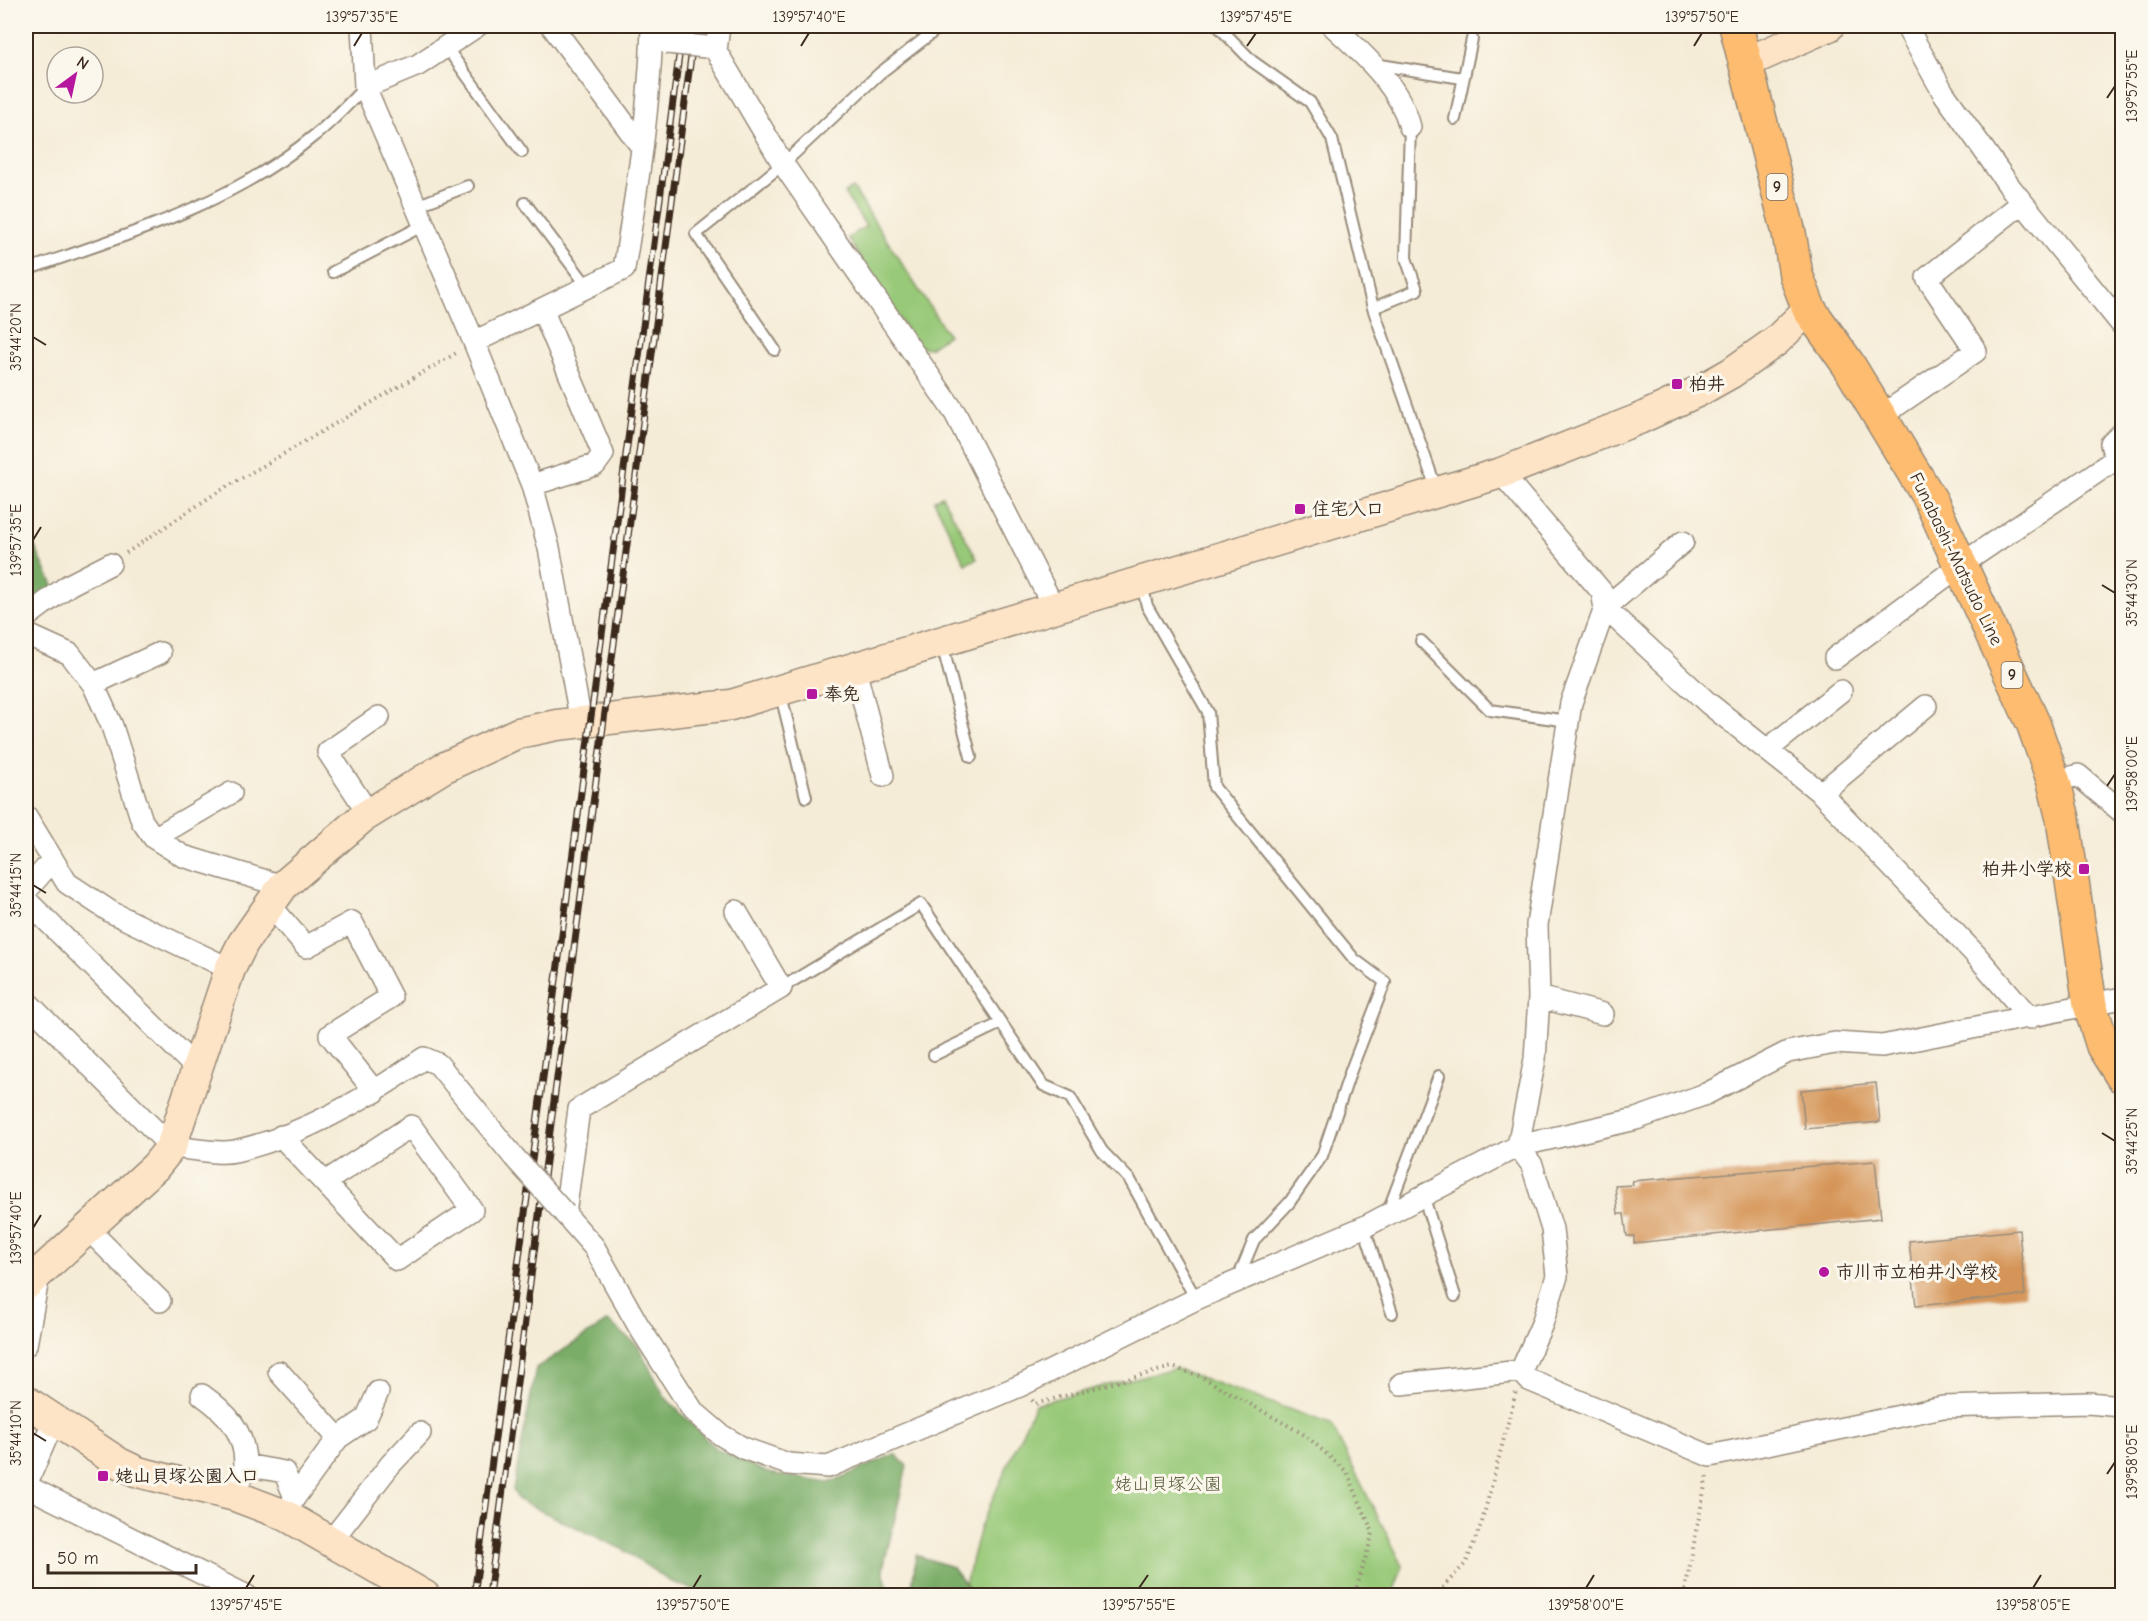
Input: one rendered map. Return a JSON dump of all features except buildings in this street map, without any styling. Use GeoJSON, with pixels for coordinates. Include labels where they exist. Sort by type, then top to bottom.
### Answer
{"type":"FeatureCollection","features":[{"type":"Feature","properties":{"kind":"main road","name":"Funabashi-Matsudo Line"},"geometry":{"type":"LineString","coordinates":[[1736,26],[1789,233],[1796,275],[1809,309],[1848,364],[1931,501],[1962,564],[2033,723],[2054,782],[2070,853],[2090,1005],[2103,1046],[2122,1076]]}},
{"type":"Feature","properties":{"kind":"street"},"geometry":{"type":"LineString","coordinates":[[362,26],[365,87],[474,342],[532,485],[549,548],[581,722]]}},
{"type":"Feature","properties":{"kind":"street"},"geometry":{"type":"LineString","coordinates":[[365,87],[418,65],[477,26]]}},
{"type":"Feature","properties":{"kind":"street"},"geometry":{"type":"LineString","coordinates":[[552,26],[641,146]]}},
{"type":"Feature","properties":{"kind":"street"},"geometry":{"type":"LineString","coordinates":[[711,49],[719,26]]}},
{"type":"Feature","properties":{"kind":"street"},"geometry":{"type":"LineString","coordinates":[[1333,26],[1374,64],[1406,110],[1410,127]]}},
{"type":"Feature","properties":{"kind":"street"},"geometry":{"type":"LineString","coordinates":[[1745,63],[1829,26]]}},
{"type":"Feature","properties":{"kind":"street"},"geometry":{"type":"LineString","coordinates":[[1906,26],[1943,92],[2022,203],[2122,325]]}},
{"type":"Feature","properties":{"kind":"street"},"geometry":{"type":"LineString","coordinates":[[474,342],[624,269],[657,37],[711,49],[783,164],[955,413],[1054,608]]}},
{"type":"Feature","properties":{"kind":"street"},"geometry":{"type":"LineString","coordinates":[[1881,416],[1976,351],[1927,278],[2022,203]]}},
{"type":"Feature","properties":{"kind":"street"},"geometry":{"type":"LineString","coordinates":[[532,485],[595,465],[603,454],[542,309]]}},
{"type":"Feature","properties":{"kind":"street"},"geometry":{"type":"LineString","coordinates":[[26,1345],[32,1279],[155,1167],[171,1147],[230,969],[243,943],[276,895],[369,814],[443,768],[518,733],[581,722],[731,705],[1501,472],[1640,419],[1699,391],[1731,373],[1776,342],[1809,309]]}},
{"type":"Feature","properties":{"kind":"street"},"geometry":{"type":"LineString","coordinates":[[1835,658],[1962,564],[2116,459],[2111,444],[2122,433]]}},
{"type":"Feature","properties":{"kind":"street"},"geometry":{"type":"LineString","coordinates":[[1501,472],[1602,592],[1605,608],[1708,703],[1821,794],[1976,955],[2030,1018]]}},
{"type":"Feature","properties":{"kind":"street"},"geometry":{"type":"LineString","coordinates":[[1521,1371],[1542,1324],[1557,1276],[1552,1229],[1532,1165],[1518,1146],[1535,1059],[1539,997],[1537,925],[1571,703],[1605,608],[1683,542]]}},
{"type":"Feature","properties":{"kind":"street"},"geometry":{"type":"LineString","coordinates":[[26,617],[69,585],[110,564]]}},
{"type":"Feature","properties":{"kind":"street"},"geometry":{"type":"LineString","coordinates":[[26,634],[70,654],[93,684],[112,726],[142,821],[154,838],[183,856],[276,895],[306,947],[352,922],[391,997],[330,1035],[375,1092]]}},
{"type":"Feature","properties":{"kind":"street"},"geometry":{"type":"LineString","coordinates":[[93,684],[160,653]]}},
{"type":"Feature","properties":{"kind":"street"},"geometry":{"type":"LineString","coordinates":[[855,669],[884,776]]}},
{"type":"Feature","properties":{"kind":"street"},"geometry":{"type":"LineString","coordinates":[[1767,750],[1841,691]]}},
{"type":"Feature","properties":{"kind":"street"},"geometry":{"type":"LineString","coordinates":[[1821,794],[1926,706]]}},
{"type":"Feature","properties":{"kind":"street"},"geometry":{"type":"LineString","coordinates":[[369,814],[328,752],[380,717]]}},
{"type":"Feature","properties":{"kind":"street"},"geometry":{"type":"LineString","coordinates":[[2054,782],[2078,775],[2122,812]]}},
{"type":"Feature","properties":{"kind":"street"},"geometry":{"type":"LineString","coordinates":[[154,838],[231,793]]}},
{"type":"Feature","properties":{"kind":"street"},"geometry":{"type":"LineString","coordinates":[[26,816],[52,861],[68,883],[111,912],[230,969]]}},
{"type":"Feature","properties":{"kind":"street"},"geometry":{"type":"LineString","coordinates":[[26,891],[52,861]]}},
{"type":"Feature","properties":{"kind":"street"},"geometry":{"type":"LineString","coordinates":[[26,900],[198,1070]]}},
{"type":"Feature","properties":{"kind":"street"},"geometry":{"type":"LineString","coordinates":[[565,1214],[579,1109],[781,988],[735,911]]}},
{"type":"Feature","properties":{"kind":"street"},"geometry":{"type":"LineString","coordinates":[[1539,997],[1603,1014]]}},
{"type":"Feature","properties":{"kind":"street"},"geometry":{"type":"LineString","coordinates":[[26,1001],[171,1147],[234,1152],[281,1136],[375,1092],[424,1058],[438,1064],[514,1157],[594,1246],[638,1325],[693,1411],[721,1435],[743,1448],[788,1464],[828,1467],[1022,1385],[1196,1299],[1364,1227],[1518,1146],[1636,1119],[1706,1094],[1788,1053],[1834,1043],[1882,1046],[2122,998]]}},
{"type":"Feature","properties":{"kind":"street"},"geometry":{"type":"LineString","coordinates":[[281,1136],[397,1260],[472,1210],[411,1126],[325,1182]]}},
{"type":"Feature","properties":{"kind":"street"},"geometry":{"type":"LineString","coordinates":[[88,1229],[160,1301]]}},
{"type":"Feature","properties":{"kind":"street"},"geometry":{"type":"LineString","coordinates":[[1401,1384],[1521,1371]]}},
{"type":"Feature","properties":{"kind":"street"},"geometry":{"type":"LineString","coordinates":[[1521,1371],[1529,1380],[1710,1456],[1943,1407],[2088,1403],[2122,1406]]}},
{"type":"Feature","properties":{"kind":"street"},"geometry":{"type":"LineString","coordinates":[[279,1372],[338,1438]]}},
{"type":"Feature","properties":{"kind":"street"},"geometry":{"type":"LineString","coordinates":[[290,1506],[338,1438],[366,1419],[378,1392]]}},
{"type":"Feature","properties":{"kind":"street"},"geometry":{"type":"LineString","coordinates":[[202,1395],[225,1412],[237,1430],[245,1465],[235,1497]]}},
{"type":"Feature","properties":{"kind":"street"},"geometry":{"type":"LineString","coordinates":[[26,1401],[119,1463],[138,1472],[235,1497],[290,1506],[332,1541],[412,1592]]}},
{"type":"Feature","properties":{"kind":"street"},"geometry":{"type":"LineString","coordinates":[[54,1420],[26,1485],[247,1596]]}},
{"type":"Feature","properties":{"kind":"street"},"geometry":{"type":"LineString","coordinates":[[332,1541],[390,1465],[420,1433]]}},
{"type":"Feature","properties":{"kind":"street"},"geometry":{"type":"LineString","coordinates":[[245,1465],[284,1472],[290,1506]]}},
{"type":"Feature","properties":{"kind":"lane"},"geometry":{"type":"LineString","coordinates":[[775,350],[696,234],[783,164],[880,73],[941,26]]}},
{"type":"Feature","properties":{"kind":"lane"},"geometry":{"type":"LineString","coordinates":[[1218,26],[1252,61],[1310,102],[1332,139],[1373,308],[1437,492]]}},
{"type":"Feature","properties":{"kind":"lane"},"geometry":{"type":"LineString","coordinates":[[1455,119],[1472,39]]}},
{"type":"Feature","properties":{"kind":"lane"},"geometry":{"type":"LineString","coordinates":[[446,47],[522,152]]}},
{"type":"Feature","properties":{"kind":"lane"},"geometry":{"type":"LineString","coordinates":[[1374,64],[1462,78]]}},
{"type":"Feature","properties":{"kind":"lane"},"geometry":{"type":"LineString","coordinates":[[26,270],[170,220],[264,172],[315,135],[365,87]]}},
{"type":"Feature","properties":{"kind":"lane"},"geometry":{"type":"LineString","coordinates":[[1373,308],[1417,290],[1406,258],[1410,127]]}},
{"type":"Feature","properties":{"kind":"lane"},"geometry":{"type":"LineString","coordinates":[[333,272],[468,186]]}},
{"type":"Feature","properties":{"kind":"lane"},"geometry":{"type":"LineString","coordinates":[[525,203],[588,287]]}},
{"type":"Feature","properties":{"kind":"lane"},"geometry":{"type":"LineString","coordinates":[[1141,581],[1147,606],[1208,712],[1214,786],[1354,959],[1385,982],[1351,1070],[1322,1156],[1289,1203],[1254,1240],[1237,1281]]}},
{"type":"Feature","properties":{"kind":"lane"},"geometry":{"type":"LineString","coordinates":[[941,641],[971,757]]}},
{"type":"Feature","properties":{"kind":"lane"},"geometry":{"type":"LineString","coordinates":[[1421,641],[1490,710],[1568,721]]}},
{"type":"Feature","properties":{"kind":"lane"},"geometry":{"type":"LineString","coordinates":[[780,691],[806,797]]}},
{"type":"Feature","properties":{"kind":"lane"},"geometry":{"type":"LineString","coordinates":[[781,988],[921,904],[1043,1085],[1070,1097],[1102,1151],[1131,1180],[1196,1299]]}},
{"type":"Feature","properties":{"kind":"lane"},"geometry":{"type":"LineString","coordinates":[[934,1055],[1001,1023]]}},
{"type":"Feature","properties":{"kind":"lane"},"geometry":{"type":"LineString","coordinates":[[1387,1214],[1439,1076]]}},
{"type":"Feature","properties":{"kind":"lane"},"geometry":{"type":"LineString","coordinates":[[1423,1196],[1455,1296]]}},
{"type":"Feature","properties":{"kind":"lane"},"geometry":{"type":"LineString","coordinates":[[1364,1227],[1392,1313]]}},
{"type":"Feature","properties":{"kind":"path"},"geometry":{"type":"LineString","coordinates":[[110,564],[213,495],[474,342]]}},
{"type":"Feature","properties":{"kind":"path"},"geometry":{"type":"LineString","coordinates":[[1022,1385],[1035,1404],[1172,1367],[1200,1376],[1305,1435],[1347,1472],[1373,1533],[1354,1596]]}},
{"type":"Feature","properties":{"kind":"path"},"geometry":{"type":"LineString","coordinates":[[1434,1596],[1466,1563],[1482,1522],[1521,1371]]}},
{"type":"Feature","properties":{"kind":"path"},"geometry":{"type":"LineString","coordinates":[[1684,1596],[1710,1456]]}},
{"type":"Feature","properties":{"kind":"green space"},"geometry":{"type":"Polygon","coordinates":[[[853,188],[948,335],[929,348],[917,346],[848,238],[866,226],[844,193],[853,188]]]}},
{"type":"Feature","properties":{"kind":"green space"},"geometry":{"type":"Polygon","coordinates":[[[942,496],[977,559],[965,564],[934,500],[942,496]]]}},
{"type":"Feature","properties":{"kind":"green space"},"geometry":{"type":"Polygon","coordinates":[[[26,529],[54,587],[26,610],[26,529]]]}},
{"type":"Feature","properties":{"kind":"green space"},"geometry":{"type":"Polygon","coordinates":[[[608,1321],[638,1346],[665,1397],[715,1448],[768,1473],[829,1483],[895,1454],[907,1466],[883,1569],[889,1595],[708,1595],[669,1581],[622,1549],[518,1500],[513,1490],[536,1368],[608,1321]]]}},
{"type":"Feature","properties":{"kind":"green space","name":"姥山貝塚公園"},"geometry":{"type":"Polygon","coordinates":[[[1174,1368],[1331,1424],[1403,1566],[1392,1595],[962,1596],[980,1527],[1035,1404],[1174,1368]]]}},
{"type":"Feature","properties":{"kind":"green space"},"geometry":{"type":"Polygon","coordinates":[[[916,1555],[952,1567],[974,1595],[911,1595],[916,1555]]]}},
{"type":"Feature","properties":{"kind":"railway"},"geometry":{"type":"LineString","coordinates":[[474,1596],[683,26]]}},
{"type":"Feature","properties":{"kind":"railway"},"geometry":{"type":"LineString","coordinates":[[489,1596],[695,26]]}},
{"type":"Feature","properties":{"kind":"place","name":"柏井"},"geometry":{"type":"Point","coordinates":[1677,384]}},
{"type":"Feature","properties":{"kind":"place","name":"住宅入口"},"geometry":{"type":"Point","coordinates":[1300,509]}},
{"type":"Feature","properties":{"kind":"place","name":"奉免"},"geometry":{"type":"Point","coordinates":[812,694]}},
{"type":"Feature","properties":{"kind":"place","name":"柏井小学校"},"geometry":{"type":"Point","coordinates":[2084,869]}},
{"type":"Feature","properties":{"kind":"place","name":"市川市立柏井小学校"},"geometry":{"type":"Point","coordinates":[1824,1272]}},
{"type":"Feature","properties":{"kind":"place","name":"姥山貝塚公園入口"},"geometry":{"type":"Point","coordinates":[103,1476]}}]}
